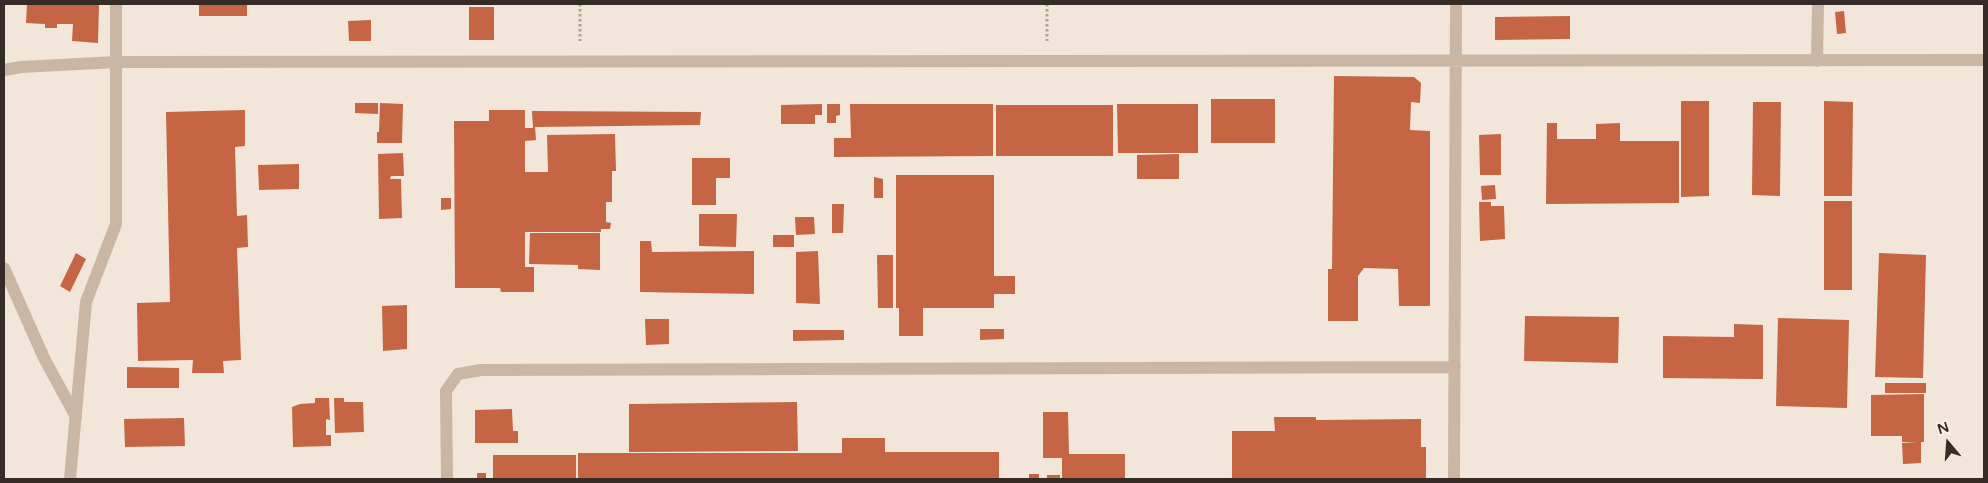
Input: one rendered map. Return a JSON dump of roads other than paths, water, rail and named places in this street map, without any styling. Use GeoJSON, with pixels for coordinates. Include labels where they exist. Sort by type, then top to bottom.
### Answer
{"type":"FeatureCollection","features":[{"type":"Feature","properties":{"kind":"street"},"geometry":{"type":"LineString","coordinates":[[70,479],[86,302],[116,224],[116,4]]}},
{"type":"Feature","properties":{"kind":"street"},"geometry":{"type":"LineString","coordinates":[[1454,479],[1456,4]]}},
{"type":"Feature","properties":{"kind":"street"},"geometry":{"type":"LineString","coordinates":[[1817,61],[1818,4]]}},
{"type":"Feature","properties":{"kind":"street"},"geometry":{"type":"LineString","coordinates":[[4,70],[21,67],[116,62],[1984,60]]}},
{"type":"Feature","properties":{"kind":"street"},"geometry":{"type":"LineString","coordinates":[[4,268],[44,358],[76,417]]}},
{"type":"Feature","properties":{"kind":"street"},"geometry":{"type":"LineString","coordinates":[[447,479],[446,391],[458,374],[481,370],[1455,367]]}}]}
